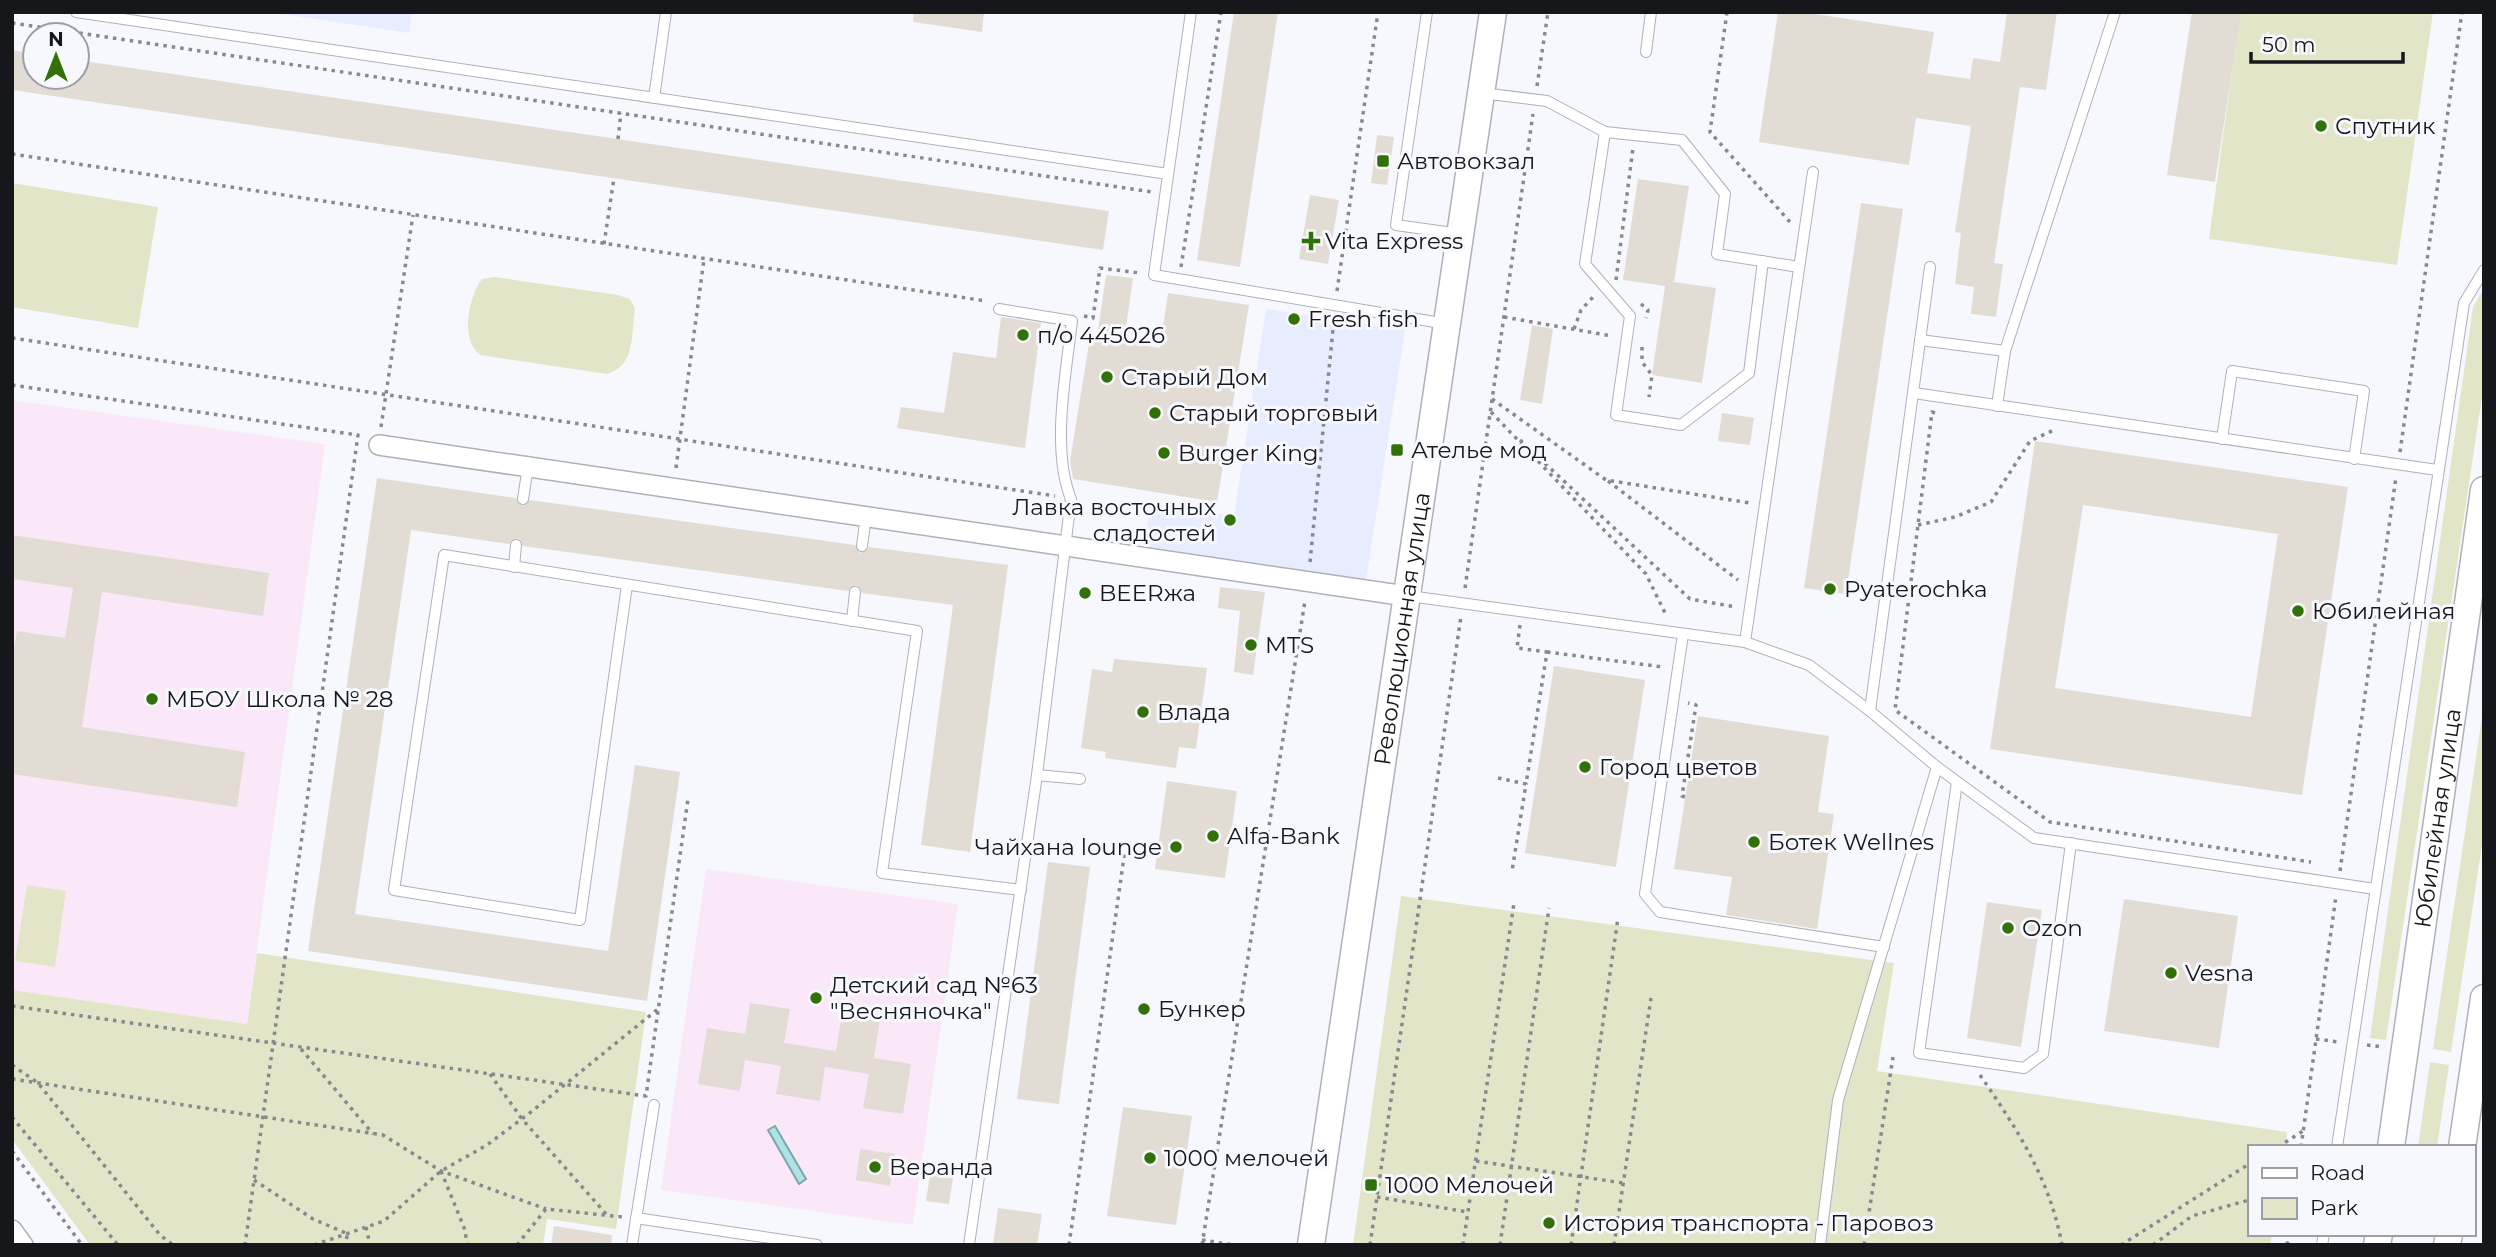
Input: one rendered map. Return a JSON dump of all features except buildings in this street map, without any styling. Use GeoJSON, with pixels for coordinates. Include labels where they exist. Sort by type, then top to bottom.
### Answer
{"type":"FeatureCollection","features":[{"type":"Feature","properties":{"kind":"main road","name":"Революционная улица"},"geometry":{"type":"LineString","coordinates":[[1311,1245],[1493,12]]}},
{"type":"Feature","properties":{"kind":"main road","name":"Юбилейная улица"},"geometry":{"type":"LineString","coordinates":[[2391,1145],[2484,490]]}},
{"type":"Feature","properties":{"kind":"main road"},"geometry":{"type":"LineString","coordinates":[[2462,1145],[2484,998]]}},
{"type":"Feature","properties":{"kind":"street"},"geometry":{"type":"LineString","coordinates":[[379,445],[1406,596]]}},
{"type":"Feature","properties":{"kind":"street"},"geometry":{"type":"LineString","coordinates":[[12,1230],[23,1245]]}},
{"type":"Feature","properties":{"kind":"lane"},"geometry":{"type":"LineString","coordinates":[[76,12],[1168,174]]}},
{"type":"Feature","properties":{"kind":"lane"},"geometry":{"type":"LineString","coordinates":[[654,98],[666,12]]}},
{"type":"Feature","properties":{"kind":"lane"},"geometry":{"type":"LineString","coordinates":[[1191,12],[1154,275],[1447,324]]}},
{"type":"Feature","properties":{"kind":"lane"},"geometry":{"type":"LineString","coordinates":[[1427,12],[1396,225],[1460,234]]}},
{"type":"Feature","properties":{"kind":"lane"},"geometry":{"type":"LineString","coordinates":[[1646,52],[1651,12]]}},
{"type":"Feature","properties":{"kind":"lane"},"geometry":{"type":"LineString","coordinates":[[1997,405],[2005,351],[2115,12]]}},
{"type":"Feature","properties":{"kind":"lane"},"geometry":{"type":"LineString","coordinates":[[1481,93],[1547,101],[1605,132],[1682,140],[1725,194],[1717,254],[1799,267]]}},
{"type":"Feature","properties":{"kind":"lane"},"geometry":{"type":"LineString","coordinates":[[1605,132],[1586,264],[1630,316],[1616,415],[1681,425],[1749,373],[1763,261]]}},
{"type":"Feature","properties":{"kind":"lane"},"geometry":{"type":"LineString","coordinates":[[1745,642],[1813,172]]}},
{"type":"Feature","properties":{"kind":"lane"},"geometry":{"type":"LineString","coordinates":[[1870,711],[1930,267]]}},
{"type":"Feature","properties":{"kind":"lane"},"geometry":{"type":"LineString","coordinates":[[2337,1145],[2464,303],[2484,270]]}},
{"type":"Feature","properties":{"kind":"lane"},"geometry":{"type":"LineString","coordinates":[[970,1245],[1037,775],[1072,499],[1063,479],[1063,416],[1072,321],[999,309]]}},
{"type":"Feature","properties":{"kind":"lane"},"geometry":{"type":"LineString","coordinates":[[1920,340],[2005,351]]}},
{"type":"Feature","properties":{"kind":"lane"},"geometry":{"type":"LineString","coordinates":[[2222,439],[2232,371],[2364,391],[2354,459]]}},
{"type":"Feature","properties":{"kind":"lane"},"geometry":{"type":"LineString","coordinates":[[1914,393],[2437,470]]}},
{"type":"Feature","properties":{"kind":"lane"},"geometry":{"type":"LineString","coordinates":[[523,499],[528,466]]}},
{"type":"Feature","properties":{"kind":"lane"},"geometry":{"type":"LineString","coordinates":[[862,546],[866,515]]}},
{"type":"Feature","properties":{"kind":"lane"},"geometry":{"type":"LineString","coordinates":[[514,566],[516,545]]}},
{"type":"Feature","properties":{"kind":"lane"},"geometry":{"type":"LineString","coordinates":[[627,586],[580,920],[394,890],[444,555],[917,631],[882,873],[1021,890]]}},
{"type":"Feature","properties":{"kind":"lane"},"geometry":{"type":"LineString","coordinates":[[852,621],[855,592]]}},
{"type":"Feature","properties":{"kind":"lane"},"geometry":{"type":"LineString","coordinates":[[1406,596],[1745,642],[1809,665],[1870,711],[1937,768],[2034,838],[2375,889]]}},
{"type":"Feature","properties":{"kind":"lane"},"geometry":{"type":"LineString","coordinates":[[1679,633],[1645,894],[1650,904],[1660,912],[1884,947]]}},
{"type":"Feature","properties":{"kind":"lane"},"geometry":{"type":"LineString","coordinates":[[1820,1245],[1838,1100],[1937,768]]}},
{"type":"Feature","properties":{"kind":"lane"},"geometry":{"type":"LineString","coordinates":[[1037,775],[1080,779]]}},
{"type":"Feature","properties":{"kind":"lane"},"geometry":{"type":"LineString","coordinates":[[1957,782],[1919,1053],[2024,1068],[2043,1054],[2071,843]]}},
{"type":"Feature","properties":{"kind":"lane"},"geometry":{"type":"LineString","coordinates":[[632,1245],[654,1105]]}},
{"type":"Feature","properties":{"kind":"lane"},"geometry":{"type":"LineString","coordinates":[[636,1218],[817,1245]]}},
{"type":"Feature","properties":{"kind":"path"},"geometry":{"type":"LineString","coordinates":[[1179,279],[1221,12]]}},
{"type":"Feature","properties":{"kind":"path"},"geometry":{"type":"LineString","coordinates":[[1234,1245],[1202,1242],[1308,583],[1335,305],[1378,12]]}},
{"type":"Feature","properties":{"kind":"path"},"geometry":{"type":"LineString","coordinates":[[1370,1245],[1548,12]]}},
{"type":"Feature","properties":{"kind":"path"},"geometry":{"type":"LineString","coordinates":[[2301,1145],[2462,12]]}},
{"type":"Feature","properties":{"kind":"path"},"geometry":{"type":"LineString","coordinates":[[12,23],[1165,194]]}},
{"type":"Feature","properties":{"kind":"path"},"geometry":{"type":"LineString","coordinates":[[618,139],[621,113]]}},
{"type":"Feature","properties":{"kind":"path"},"geometry":{"type":"LineString","coordinates":[[1574,329],[1590,299],[1616,281],[1635,135]]}},
{"type":"Feature","properties":{"kind":"path"},"geometry":{"type":"LineString","coordinates":[[12,154],[986,301]]}},
{"type":"Feature","properties":{"kind":"path"},"geometry":{"type":"LineString","coordinates":[[604,244],[614,178]]}},
{"type":"Feature","properties":{"kind":"path"},"geometry":{"type":"LineString","coordinates":[[379,445],[413,215]]}},
{"type":"Feature","properties":{"kind":"path"},"geometry":{"type":"LineString","coordinates":[[674,487],[704,259]]}},
{"type":"Feature","properties":{"kind":"path"},"geometry":{"type":"LineString","coordinates":[[1080,316],[1093,318],[1100,268],[1154,275]]}},
{"type":"Feature","properties":{"kind":"path"},"geometry":{"type":"LineString","coordinates":[[1616,281],[1624,288]]}},
{"type":"Feature","properties":{"kind":"path"},"geometry":{"type":"LineString","coordinates":[[1632,296],[1648,310],[1646,321]]}},
{"type":"Feature","properties":{"kind":"path"},"geometry":{"type":"LineString","coordinates":[[1504,317],[1642,342],[1642,362],[1651,375],[1648,397]]}},
{"type":"Feature","properties":{"kind":"path"},"geometry":{"type":"LineString","coordinates":[[12,338],[1072,499]]}},
{"type":"Feature","properties":{"kind":"path"},"geometry":{"type":"LineString","coordinates":[[12,385],[358,435],[244,1245]]}},
{"type":"Feature","properties":{"kind":"path"},"geometry":{"type":"LineString","coordinates":[[1492,399],[1606,480],[1753,592]]}},
{"type":"Feature","properties":{"kind":"path"},"geometry":{"type":"LineString","coordinates":[[1490,412],[1690,599],[1750,609]]}},
{"type":"Feature","properties":{"kind":"path"},"geometry":{"type":"LineString","coordinates":[[1490,412],[1646,574],[1679,633]]}},
{"type":"Feature","properties":{"kind":"path"},"geometry":{"type":"LineString","coordinates":[[1945,414],[1932,412],[1895,710],[2050,822],[2314,863]]}},
{"type":"Feature","properties":{"kind":"path"},"geometry":{"type":"LineString","coordinates":[[1918,525],[1955,517],[1991,502],[2031,441],[2054,430],[2041,428]]}},
{"type":"Feature","properties":{"kind":"path"},"geometry":{"type":"LineString","coordinates":[[2382,477],[2396,479]]}},
{"type":"Feature","properties":{"kind":"path"},"geometry":{"type":"LineString","coordinates":[[1606,480],[1765,506]]}},
{"type":"Feature","properties":{"kind":"path"},"geometry":{"type":"LineString","coordinates":[[1517,648],[1670,668]]}},
{"type":"Feature","properties":{"kind":"path"},"geometry":{"type":"LineString","coordinates":[[1513,871],[1547,652]]}},
{"type":"Feature","properties":{"kind":"path"},"geometry":{"type":"LineString","coordinates":[[1498,778],[1526,784]]}},
{"type":"Feature","properties":{"kind":"path"},"geometry":{"type":"LineString","coordinates":[[12,1006],[646,1096],[688,799]]}},
{"type":"Feature","properties":{"kind":"path"},"geometry":{"type":"LineString","coordinates":[[1069,1245],[1125,850]]}},
{"type":"Feature","properties":{"kind":"path"},"geometry":{"type":"LineString","coordinates":[[2328,865],[2341,867]]}},
{"type":"Feature","properties":{"kind":"path"},"geometry":{"type":"LineString","coordinates":[[1463,1245],[1514,903]]}},
{"type":"Feature","properties":{"kind":"path"},"geometry":{"type":"LineString","coordinates":[[1500,1245],[1549,908]]}},
{"type":"Feature","properties":{"kind":"path"},"geometry":{"type":"LineString","coordinates":[[1571,1245],[1618,918]]}},
{"type":"Feature","properties":{"kind":"path"},"geometry":{"type":"LineString","coordinates":[[1614,1245],[1651,998]]}},
{"type":"Feature","properties":{"kind":"path"},"geometry":{"type":"LineString","coordinates":[[314,1245],[384,1221],[440,1171],[487,1145],[522,1119],[658,1009]]}},
{"type":"Feature","properties":{"kind":"path"},"geometry":{"type":"LineString","coordinates":[[300,1048],[373,1134]]}},
{"type":"Feature","properties":{"kind":"path"},"geometry":{"type":"LineString","coordinates":[[1864,1245],[1893,1057]]}},
{"type":"Feature","properties":{"kind":"path"},"geometry":{"type":"LineString","coordinates":[[1970,1060],[2004,1107],[2035,1161],[2048,1189],[2062,1245]]}},
{"type":"Feature","properties":{"kind":"path"},"geometry":{"type":"LineString","coordinates":[[12,1065],[38,1083],[160,1235],[173,1245]]}},
{"type":"Feature","properties":{"kind":"path"},"geometry":{"type":"LineString","coordinates":[[489,1074],[522,1119],[607,1215]]}},
{"type":"Feature","properties":{"kind":"path"},"geometry":{"type":"LineString","coordinates":[[12,1079],[383,1136],[440,1171],[546,1209],[636,1218]]}},
{"type":"Feature","properties":{"kind":"path"},"geometry":{"type":"LineString","coordinates":[[12,1117],[118,1245]]}},
{"type":"Feature","properties":{"kind":"path"},"geometry":{"type":"LineString","coordinates":[[2281,1145],[2303,1131]]}},
{"type":"Feature","properties":{"kind":"path"},"geometry":{"type":"LineString","coordinates":[[12,1151],[82,1245]]}},
{"type":"Feature","properties":{"kind":"path"},"geometry":{"type":"LineString","coordinates":[[1476,1161],[1623,1183]]}},
{"type":"Feature","properties":{"kind":"path"},"geometry":{"type":"LineString","coordinates":[[2121,1245],[2248,1165]]}},
{"type":"Feature","properties":{"kind":"path"},"geometry":{"type":"LineString","coordinates":[[440,1171],[465,1230],[467,1245]]}},
{"type":"Feature","properties":{"kind":"path"},"geometry":{"type":"LineString","coordinates":[[253,1180],[313,1219],[348,1234]]}},
{"type":"Feature","properties":{"kind":"path"},"geometry":{"type":"LineString","coordinates":[[1377,1197],[1468,1212]]}},
{"type":"Feature","properties":{"kind":"path"},"geometry":{"type":"LineString","coordinates":[[2153,1245],[2192,1216],[2248,1200]]}},
{"type":"Feature","properties":{"kind":"path"},"geometry":{"type":"LineString","coordinates":[[517,1245],[546,1209]]}},
{"type":"Feature","properties":{"kind":"path"},"geometry":{"type":"LineString","coordinates":[[366,1227],[370,1245]]}},
{"type":"Feature","properties":{"kind":"path"},"geometry":{"type":"LineString","coordinates":[[344,1245],[348,1234]]}},
{"type":"Feature","properties":{"kind":"shaded area"},"geometry":{"type":"Polygon","coordinates":[[[269,12],[412,12],[409,33],[269,12]]]}},
{"type":"Feature","properties":{"kind":"shaded area"},"geometry":{"type":"Polygon","coordinates":[[[1266,309],[1405,330],[1366,580],[1144,546],[1150,504],[1234,516],[1266,309]]]}},
{"type":"Feature","properties":{"kind":"shaded area","name":"МБОУ Школа № 28"},"geometry":{"type":"Polygon","coordinates":[[[12,400],[325,444],[247,1024],[12,990],[12,400]]]}},
{"type":"Feature","properties":{"kind":"shaded area","name":"Детский сад №63 \"Весняночка\""},"geometry":{"type":"Polygon","coordinates":[[[706,869],[958,904],[913,1225],[661,1190],[706,869]]]}},
{"type":"Feature","properties":{"kind":"green space","name":"Спутник"},"geometry":{"type":"Polygon","coordinates":[[[2240,12],[2433,12],[2397,265],[2209,239],[2240,12]]]}},
{"type":"Feature","properties":{"kind":"green space"},"geometry":{"type":"Polygon","coordinates":[[[12,183],[158,207],[138,328],[12,307],[12,183]]]}},
{"type":"Feature","properties":{"kind":"green space"},"geometry":{"type":"Polygon","coordinates":[[[495,277],[630,299],[635,308],[632,338],[628,356],[623,364],[607,374],[480,355],[470,339],[470,307],[482,279],[495,277]]]}},
{"type":"Feature","properties":{"kind":"green space"},"geometry":{"type":"Polygon","coordinates":[[[2484,288],[2484,383],[2386,1040],[2370,1038],[2473,307],[2484,288]]]}},
{"type":"Feature","properties":{"kind":"green space"},"geometry":{"type":"Polygon","coordinates":[[[2484,703],[2484,831],[2451,1052],[2433,1049],[2484,703]]]}},
{"type":"Feature","properties":{"kind":"green space"},"geometry":{"type":"Polygon","coordinates":[[[27,885],[66,891],[55,967],[15,961],[27,885]]]}},
{"type":"Feature","properties":{"kind":"green space"},"geometry":{"type":"Polygon","coordinates":[[[1401,896],[1894,963],[1877,1071],[2287,1132],[2285,1145],[2248,1145],[2248,1236],[2272,1236],[2270,1245],[1353,1245],[1401,896]]]}},
{"type":"Feature","properties":{"kind":"green space"},"geometry":{"type":"Polygon","coordinates":[[[257,953],[646,1012],[616,1229],[547,1219],[543,1245],[90,1245],[12,1139],[12,990],[247,1024],[257,953]]]}},
{"type":"Feature","properties":{"kind":"green space"},"geometry":{"type":"Polygon","coordinates":[[[2430,1062],[2449,1065],[2437,1145],[2418,1145],[2430,1062]]]}},
{"type":"Feature","properties":{"kind":"water"},"geometry":{"type":"Polygon","coordinates":[[[775,1126],[806,1179],[799,1184],[768,1130],[775,1126]]]}},
{"type":"Feature","properties":{"kind":"place","name":"Спутник"},"geometry":{"type":"Point","coordinates":[2321,126]}},
{"type":"Feature","properties":{"kind":"place","name":"Автовокзал"},"geometry":{"type":"Point","coordinates":[1383,161]}},
{"type":"Feature","properties":{"kind":"place","name":"Vita Express"},"geometry":{"type":"Point","coordinates":[1311,241]}},
{"type":"Feature","properties":{"kind":"place","name":"Fresh fish"},"geometry":{"type":"Point","coordinates":[1294,319]}},
{"type":"Feature","properties":{"kind":"place","name":"п/о 445026"},"geometry":{"type":"Point","coordinates":[1023,335]}},
{"type":"Feature","properties":{"kind":"place","name":"Старый Дом"},"geometry":{"type":"Point","coordinates":[1107,377]}},
{"type":"Feature","properties":{"kind":"place","name":"Старый торговый"},"geometry":{"type":"Point","coordinates":[1155,413]}},
{"type":"Feature","properties":{"kind":"place","name":"Ателье мод"},"geometry":{"type":"Point","coordinates":[1397,450]}},
{"type":"Feature","properties":{"kind":"place","name":"Burger King"},"geometry":{"type":"Point","coordinates":[1164,453]}},
{"type":"Feature","properties":{"kind":"place","name":"Лавка восточных сладостей"},"geometry":{"type":"Point","coordinates":[1230,520]}},
{"type":"Feature","properties":{"kind":"place","name":"Pyaterochka"},"geometry":{"type":"Point","coordinates":[1830,589]}},
{"type":"Feature","properties":{"kind":"place","name":"BEERжа"},"geometry":{"type":"Point","coordinates":[1085,593]}},
{"type":"Feature","properties":{"kind":"place","name":"Юбилейная"},"geometry":{"type":"Point","coordinates":[2298,611]}},
{"type":"Feature","properties":{"kind":"place","name":"MTS"},"geometry":{"type":"Point","coordinates":[1251,645]}},
{"type":"Feature","properties":{"kind":"place","name":"МБОУ Школа № 28"},"geometry":{"type":"Point","coordinates":[152,699]}},
{"type":"Feature","properties":{"kind":"place","name":"Влада"},"geometry":{"type":"Point","coordinates":[1143,712]}},
{"type":"Feature","properties":{"kind":"place","name":"Город цветов"},"geometry":{"type":"Point","coordinates":[1585,767]}},
{"type":"Feature","properties":{"kind":"place","name":"Alfa-Bank"},"geometry":{"type":"Point","coordinates":[1213,836]}},
{"type":"Feature","properties":{"kind":"place","name":"Ботек Wellnes"},"geometry":{"type":"Point","coordinates":[1754,842]}},
{"type":"Feature","properties":{"kind":"place","name":"Чайхана lounge"},"geometry":{"type":"Point","coordinates":[1176,847]}},
{"type":"Feature","properties":{"kind":"place","name":"Ozon"},"geometry":{"type":"Point","coordinates":[2008,928]}},
{"type":"Feature","properties":{"kind":"place","name":"Vesna"},"geometry":{"type":"Point","coordinates":[2171,973]}},
{"type":"Feature","properties":{"kind":"place","name":"Детский сад №63 \"Весняночка\""},"geometry":{"type":"Point","coordinates":[816,998]}},
{"type":"Feature","properties":{"kind":"place","name":"Бункер"},"geometry":{"type":"Point","coordinates":[1144,1009]}},
{"type":"Feature","properties":{"kind":"place","name":"1000 мелочей"},"geometry":{"type":"Point","coordinates":[1150,1158]}},
{"type":"Feature","properties":{"kind":"place","name":"Веранда"},"geometry":{"type":"Point","coordinates":[875,1167]}},
{"type":"Feature","properties":{"kind":"place","name":"1000 Мелочей"},"geometry":{"type":"Point","coordinates":[1371,1185]}},
{"type":"Feature","properties":{"kind":"place","name":"История транспорта - Паровоз"},"geometry":{"type":"Point","coordinates":[1549,1223]}}]}
